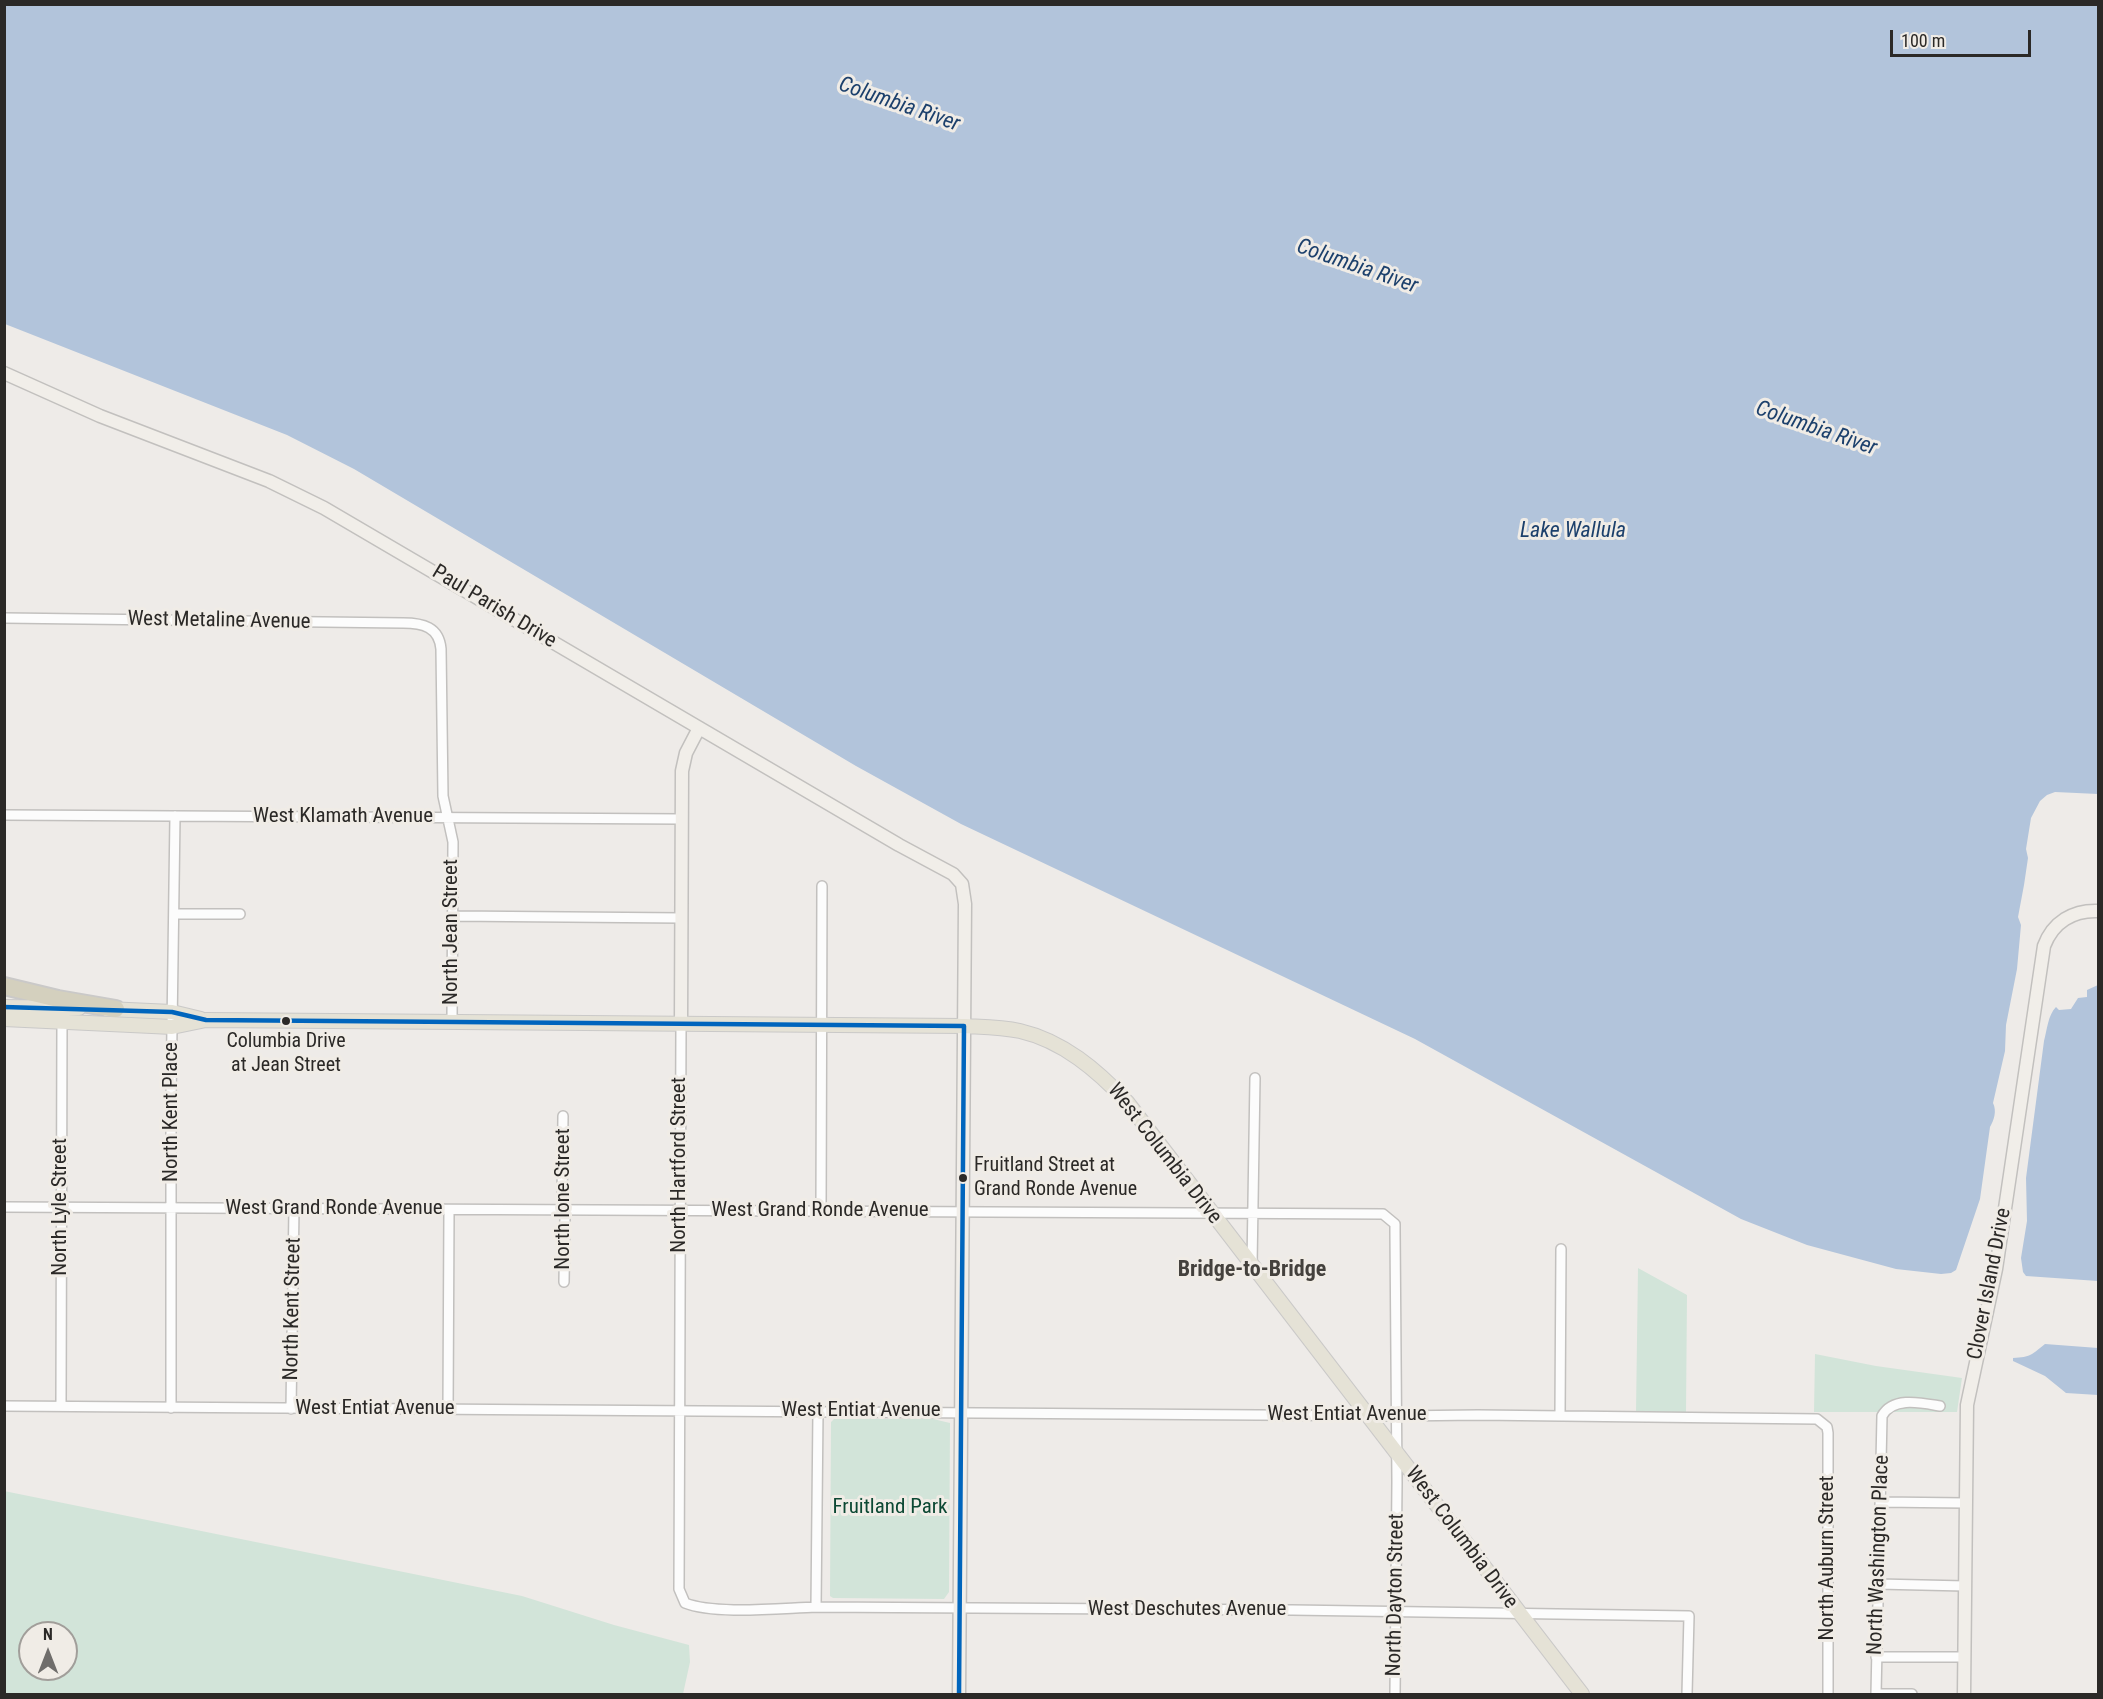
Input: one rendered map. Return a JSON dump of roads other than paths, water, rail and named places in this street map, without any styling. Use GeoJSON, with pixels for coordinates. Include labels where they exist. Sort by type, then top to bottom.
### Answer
{"type":"FeatureCollection","features":[{"type":"Feature","properties":{"kind":"highway"},"geometry":{"type":"LineString","coordinates":[[4,986],[116,1010]]}},
{"type":"Feature","properties":{"kind":"main road","name":"West Columbia Drive"},"geometry":{"type":"LineString","coordinates":[[4,1006],[62,1015],[206,1020],[964,1026],[1010,1030],[1037,1036],[1087,1064],[1127,1102],[1582,1695]]}},
{"type":"Feature","properties":{"kind":"main road","name":"West Columbia Drive"},"geometry":{"type":"LineString","coordinates":[[4,1019],[116,1010],[172,1019]]}},
{"type":"Feature","properties":{"kind":"street","name":"Paul Parish Drive"},"geometry":{"type":"LineString","coordinates":[[4,373],[100,416],[250,473],[302,496],[949,872],[962,883],[965,897],[964,1026]]}},
{"type":"Feature","properties":{"kind":"street","name":"West Metaline Avenue"},"geometry":{"type":"LineString","coordinates":[[4,618],[403,623],[421,624],[432,629]]}},
{"type":"Feature","properties":{"kind":"street","name":"North Jean Street"},"geometry":{"type":"LineString","coordinates":[[432,629],[440,640],[441,650],[443,796],[453,842],[452,1022]]}},
{"type":"Feature","properties":{"kind":"street","name":"North Hartford Street"},"geometry":{"type":"LineString","coordinates":[[685,1603],[679,1589],[682,819],[683,765],[686,753],[699,728]]}},
{"type":"Feature","properties":{"kind":"street","name":"West Klamath Avenue"},"geometry":{"type":"LineString","coordinates":[[4,815],[682,819]]}},
{"type":"Feature","properties":{"kind":"street","name":"North Kent Place"},"geometry":{"type":"LineString","coordinates":[[171,1408],[175,816]]}},
{"type":"Feature","properties":{"kind":"street"},"geometry":{"type":"LineString","coordinates":[[821,1211],[822,886]]}},
{"type":"Feature","properties":{"kind":"street","name":"Clover Island Drive"},"geometry":{"type":"LineString","coordinates":[[1964,1695],[1967,1405],[1996,1269],[2044,946],[2055,927],[2068,917],[2084,911],[2098,911]]}},
{"type":"Feature","properties":{"kind":"street"},"geometry":{"type":"LineString","coordinates":[[174,914],[240,915]]}},
{"type":"Feature","properties":{"kind":"street"},"geometry":{"type":"LineString","coordinates":[[452,916],[682,918]]}},
{"type":"Feature","properties":{"kind":"street","name":"North Lyle Street"},"geometry":{"type":"LineString","coordinates":[[61,1406],[62,1015]]}},
{"type":"Feature","properties":{"kind":"street"},"geometry":{"type":"LineString","coordinates":[[959,1695],[964,1026]]}},
{"type":"Feature","properties":{"kind":"street"},"geometry":{"type":"LineString","coordinates":[[1252,1265],[1255,1078]]}},
{"type":"Feature","properties":{"kind":"street","name":"North Ione Street"},"geometry":{"type":"LineString","coordinates":[[563,1116],[564,1281]]}},
{"type":"Feature","properties":{"kind":"street","name":"West Grand Ronde Avenue"},"geometry":{"type":"LineString","coordinates":[[4,1207],[1383,1214]]}},
{"type":"Feature","properties":{"kind":"street","name":"North Kent Street"},"geometry":{"type":"LineString","coordinates":[[291,1409],[294,1208]]}},
{"type":"Feature","properties":{"kind":"street"},"geometry":{"type":"LineString","coordinates":[[448,1410],[449,1210]]}},
{"type":"Feature","properties":{"kind":"street","name":"North Dayton Street"},"geometry":{"type":"LineString","coordinates":[[1383,1214],[1395,1224],[1397,1416],[1395,1695]]}},
{"type":"Feature","properties":{"kind":"street"},"geometry":{"type":"LineString","coordinates":[[1560,1416],[1561,1249]]}},
{"type":"Feature","properties":{"kind":"street","name":"North Washington Place"},"geometry":{"type":"LineString","coordinates":[[1876,1694],[1882,1416],[1889,1408],[1904,1403],[1940,1406]]}},
{"type":"Feature","properties":{"kind":"street","name":"West Entiat Avenue"},"geometry":{"type":"LineString","coordinates":[[4,1406],[1366,1414],[1817,1419],[1824,1423]]}},
{"type":"Feature","properties":{"kind":"street"},"geometry":{"type":"LineString","coordinates":[[816,1607],[818,1411]]}},
{"type":"Feature","properties":{"kind":"street","name":"North Auburn Street"},"geometry":{"type":"LineString","coordinates":[[1824,1423],[1828,1433],[1828,1695]]}},
{"type":"Feature","properties":{"kind":"street"},"geometry":{"type":"LineString","coordinates":[[1880,1502],[1965,1503]]}},
{"type":"Feature","properties":{"kind":"street"},"geometry":{"type":"LineString","coordinates":[[1878,1584],[1965,1586]]}},
{"type":"Feature","properties":{"kind":"street","name":"West Deschutes Avenue"},"geometry":{"type":"LineString","coordinates":[[685,1603],[695,1607],[714,1608],[960,1608],[1689,1616],[1687,1695]]}},
{"type":"Feature","properties":{"kind":"street"},"geometry":{"type":"LineString","coordinates":[[1876,1657],[1965,1656]]}},
{"type":"Feature","properties":{"kind":"street"},"geometry":{"type":"LineString","coordinates":[[1876,1694],[1912,1695]]}},
{"type":"Feature","properties":{"kind":"water","name":"Lake Wallula"},"geometry":{"type":"Polygon","coordinates":[[[4,5],[2098,5],[2098,794],[2055,792],[2040,801],[2031,818],[2026,849],[2028,858],[2018,917],[2021,925],[2017,969],[2006,1025],[2005,1051],[1993,1103],[1995,1109],[1990,1127],[1980,1199],[1956,1270],[1941,1274],[1896,1269],[1807,1245],[1741,1219],[1415,1039],[961,824],[856,766],[354,469],[287,435],[5,324],[4,5]]]}},
{"type":"Feature","properties":{"kind":"water"},"geometry":{"type":"Polygon","coordinates":[[[2098,985],[2098,1281],[2026,1276],[2023,1272],[2021,1258],[2027,1221],[2026,1178],[2048,1023],[2056,1007],[2059,1010],[2071,1009],[2078,998],[2087,997],[2087,990],[2098,985]]]}},
{"type":"Feature","properties":{"kind":"water"},"geometry":{"type":"Polygon","coordinates":[[[2045,1344],[2098,1348],[2098,1395],[2066,1393],[2045,1376],[2013,1361],[2013,1358],[2030,1355],[2045,1344]]]}},
{"type":"Feature","properties":{"kind":"place","name":"Columbia Drive at Jean Street"},"geometry":{"type":"Point","coordinates":[286,1021]}},
{"type":"Feature","properties":{"kind":"place","name":"Fruitland Street at Grand Ronde Avenue"},"geometry":{"type":"Point","coordinates":[963,1178]}},
{"type":"Feature","properties":{"kind":"district","name":"Bridge-to-Bridge"},"geometry":{"type":"Point","coordinates":[1252,1270]}},
{"type":"Feature","properties":{"kind":"water label","name":"Columbia River"},"geometry":{"type":"Point","coordinates":[899,105]}},
{"type":"Feature","properties":{"kind":"water label","name":"Columbia River"},"geometry":{"type":"Point","coordinates":[1357,267]}},
{"type":"Feature","properties":{"kind":"water label","name":"Columbia River"},"geometry":{"type":"Point","coordinates":[1816,429]}},
{"type":"Feature","properties":{"kind":"park label","name":"Fruitland Park"},"geometry":{"type":"Point","coordinates":[890,1508]}}]}
